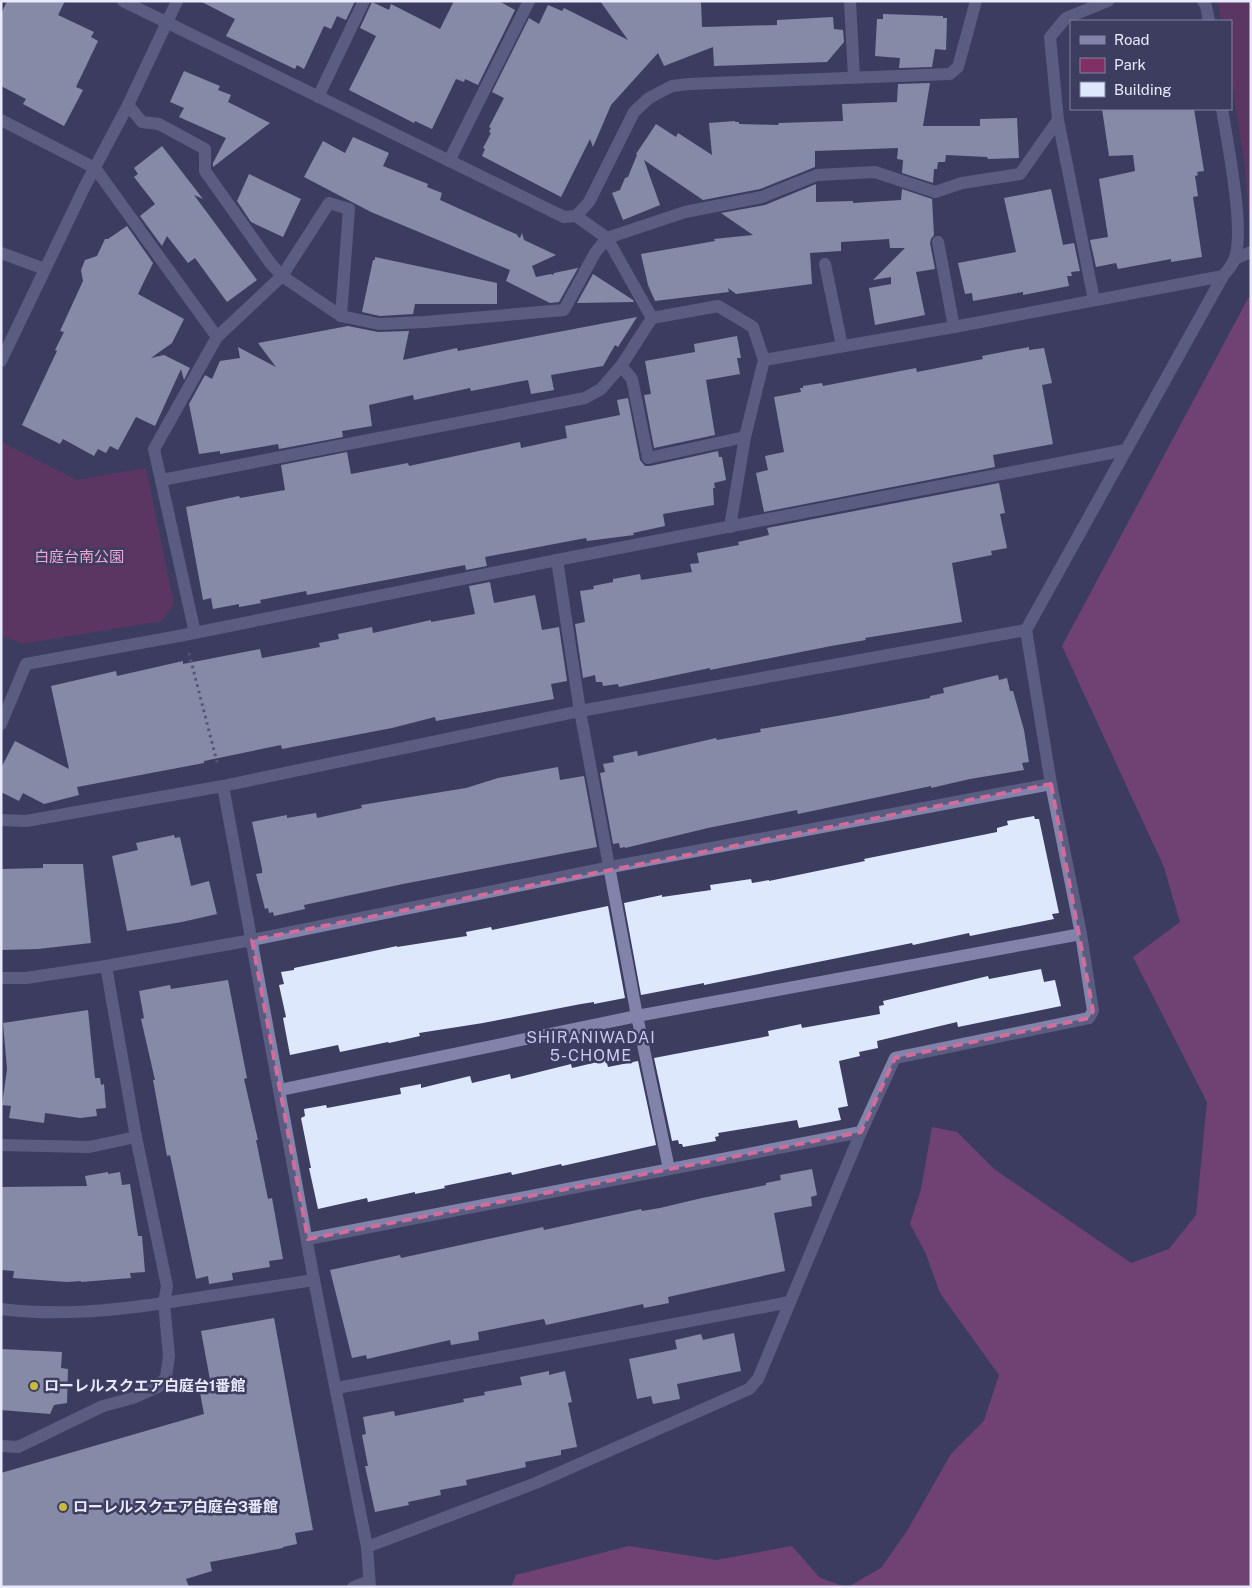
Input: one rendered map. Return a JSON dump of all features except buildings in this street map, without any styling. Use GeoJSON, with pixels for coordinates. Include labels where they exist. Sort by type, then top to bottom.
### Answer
{"type":"FeatureCollection","features":[{"type":"Feature","properties":{"kind":"street"},"geometry":{"type":"LineString","coordinates":[[123,1],[564,216],[576,216],[607,238],[652,318]]}},
{"type":"Feature","properties":{"kind":"street"},"geometry":{"type":"LineString","coordinates":[[1,361],[84,188],[128,105],[177,1]]}},
{"type":"Feature","properties":{"kind":"street"},"geometry":{"type":"LineString","coordinates":[[318,97],[364,1]]}},
{"type":"Feature","properties":{"kind":"street"},"geometry":{"type":"LineString","coordinates":[[449,161],[528,1]]}},
{"type":"Feature","properties":{"kind":"street"},"geometry":{"type":"LineString","coordinates":[[850,1],[854,77]]}},
{"type":"Feature","properties":{"kind":"street"},"geometry":{"type":"LineString","coordinates":[[576,216],[589,202],[634,112],[649,98],[672,86],[689,84],[950,74],[958,67],[976,1]]}},
{"type":"Feature","properties":{"kind":"street"},"geometry":{"type":"LineString","coordinates":[[1094,300],[1058,120],[1050,38],[1066,18],[1108,1]]}},
{"type":"Feature","properties":{"kind":"street"},"geometry":{"type":"LineString","coordinates":[[1203,1],[1209,20]]}},
{"type":"Feature","properties":{"kind":"street"},"geometry":{"type":"LineString","coordinates":[[128,105],[142,122],[160,124],[205,149],[205,171],[271,264],[282,276],[340,316],[379,324],[564,310],[594,253],[607,238],[685,212],[762,197],[817,175],[875,172],[934,192],[962,183],[1020,174],[1058,120]]}},
{"type":"Feature","properties":{"kind":"street"},"geometry":{"type":"LineString","coordinates":[[367,1547],[536,1483],[749,1389],[758,1379],[861,1132],[894,1058],[1089,1018],[1092,1011],[1081,934],[1051,784],[1026,630],[1224,276],[1235,260],[1238,231],[1222,110]]}},
{"type":"Feature","properties":{"kind":"street"},"geometry":{"type":"LineString","coordinates":[[1,120],[95,168],[217,337]]}},
{"type":"Feature","properties":{"kind":"street"},"geometry":{"type":"LineString","coordinates":[[190,634],[162,480],[154,449],[217,337],[282,276],[329,202],[349,209],[340,316]]}},
{"type":"Feature","properties":{"kind":"street"},"geometry":{"type":"LineString","coordinates":[[938,242],[954,327]]}},
{"type":"Feature","properties":{"kind":"street"},"geometry":{"type":"LineString","coordinates":[[1,252],[45,269]]}},
{"type":"Feature","properties":{"kind":"street"},"geometry":{"type":"LineString","coordinates":[[1235,260],[1251,252]]}},
{"type":"Feature","properties":{"kind":"street"},"geometry":{"type":"LineString","coordinates":[[825,264],[842,346]]}},
{"type":"Feature","properties":{"kind":"street"},"geometry":{"type":"LineString","coordinates":[[764,360],[954,327],[1224,276]]}},
{"type":"Feature","properties":{"kind":"street"},"geometry":{"type":"LineString","coordinates":[[162,480],[586,398],[601,389],[621,366],[652,318],[718,306],[753,327],[764,360],[746,437],[730,528]]}},
{"type":"Feature","properties":{"kind":"street"},"geometry":{"type":"LineString","coordinates":[[621,366],[632,378],[648,458],[746,437]]}},
{"type":"Feature","properties":{"kind":"street"},"geometry":{"type":"LineString","coordinates":[[1,724],[26,664],[190,634],[557,560],[1126,450]]}},
{"type":"Feature","properties":{"kind":"street"},"geometry":{"type":"LineString","coordinates":[[557,560],[580,711],[669,1169]]}},
{"type":"Feature","properties":{"kind":"street"},"geometry":{"type":"LineString","coordinates":[[1,820],[26,821],[223,786],[580,711],[1026,630]]}},
{"type":"Feature","properties":{"kind":"street"},"geometry":{"type":"LineString","coordinates":[[1,978],[26,978],[106,966],[252,940],[611,867],[1051,784]]}},
{"type":"Feature","properties":{"kind":"street"},"geometry":{"type":"LineString","coordinates":[[223,786],[308,1239],[314,1280],[337,1388],[367,1547],[370,1584],[353,1587]]}},
{"type":"Feature","properties":{"kind":"street"},"geometry":{"type":"LineString","coordinates":[[280,1090],[638,1016],[1081,934]]}},
{"type":"Feature","properties":{"kind":"street"},"geometry":{"type":"LineString","coordinates":[[1,1446],[18,1447],[103,1406],[133,1398],[158,1387],[166,1377],[169,1356],[164,1302],[167,1286],[136,1137],[106,966]]}},
{"type":"Feature","properties":{"kind":"street"},"geometry":{"type":"LineString","coordinates":[[308,1239],[861,1132]]}},
{"type":"Feature","properties":{"kind":"street"},"geometry":{"type":"LineString","coordinates":[[1,1145],[89,1147],[136,1137]]}},
{"type":"Feature","properties":{"kind":"street"},"geometry":{"type":"LineString","coordinates":[[1,1309],[32,1313],[108,1311],[314,1280]]}},
{"type":"Feature","properties":{"kind":"street"},"geometry":{"type":"LineString","coordinates":[[337,1388],[790,1302]]}},
{"type":"Feature","properties":{"kind":"path"},"geometry":{"type":"LineString","coordinates":[[190,634],[223,786]]}},
{"type":"Feature","properties":{"kind":"highlighted area"},"geometry":{"type":"Polygon","coordinates":[[[1051,784],[1093,1011],[1089,1018],[895,1058],[861,1132],[308,1239],[252,940],[1051,784]]]}},
{"type":"Feature","properties":{"kind":"green space"},"geometry":{"type":"Polygon","coordinates":[[[1218,1],[1251,1],[1251,221],[1249,220],[1245,167],[1232,84],[1232,20],[1221,20],[1218,1]]]}},
{"type":"Feature","properties":{"kind":"green space","name":"白庭台南公園"},"geometry":{"type":"Polygon","coordinates":[[[1,442],[77,480],[146,468],[174,604],[162,621],[22,644],[1,635],[1,442]]]}},
{"type":"Feature","properties":{"kind":"shaded area"},"geometry":{"type":"Polygon","coordinates":[[[1251,293],[1251,1587],[848,1587],[881,1568],[907,1531],[951,1454],[984,1421],[999,1375],[940,1293],[926,1254],[910,1224],[921,1189],[932,1127],[957,1132],[994,1169],[1131,1263],[1169,1249],[1196,1215],[1207,1102],[1133,957],[1180,922],[1164,867],[1062,646],[1251,293]]]}},
{"type":"Feature","properties":{"kind":"shaded area"},"geometry":{"type":"Polygon","coordinates":[[[629,1546],[716,1560],[792,1546],[820,1578],[846,1587],[511,1587],[516,1575],[629,1546]]]}},
{"type":"Feature","properties":{"kind":"place","name":"ローレルスクエア白庭台1番館"},"geometry":{"type":"Point","coordinates":[34,1386]}},
{"type":"Feature","properties":{"kind":"place","name":"ローレルスクエア白庭台3番館"},"geometry":{"type":"Point","coordinates":[63,1507]}},
{"type":"Feature","properties":{"kind":"district","name":"SHIRANIWADAI 5-CHOME"},"geometry":{"type":"Point","coordinates":[591,1046]}}]}
